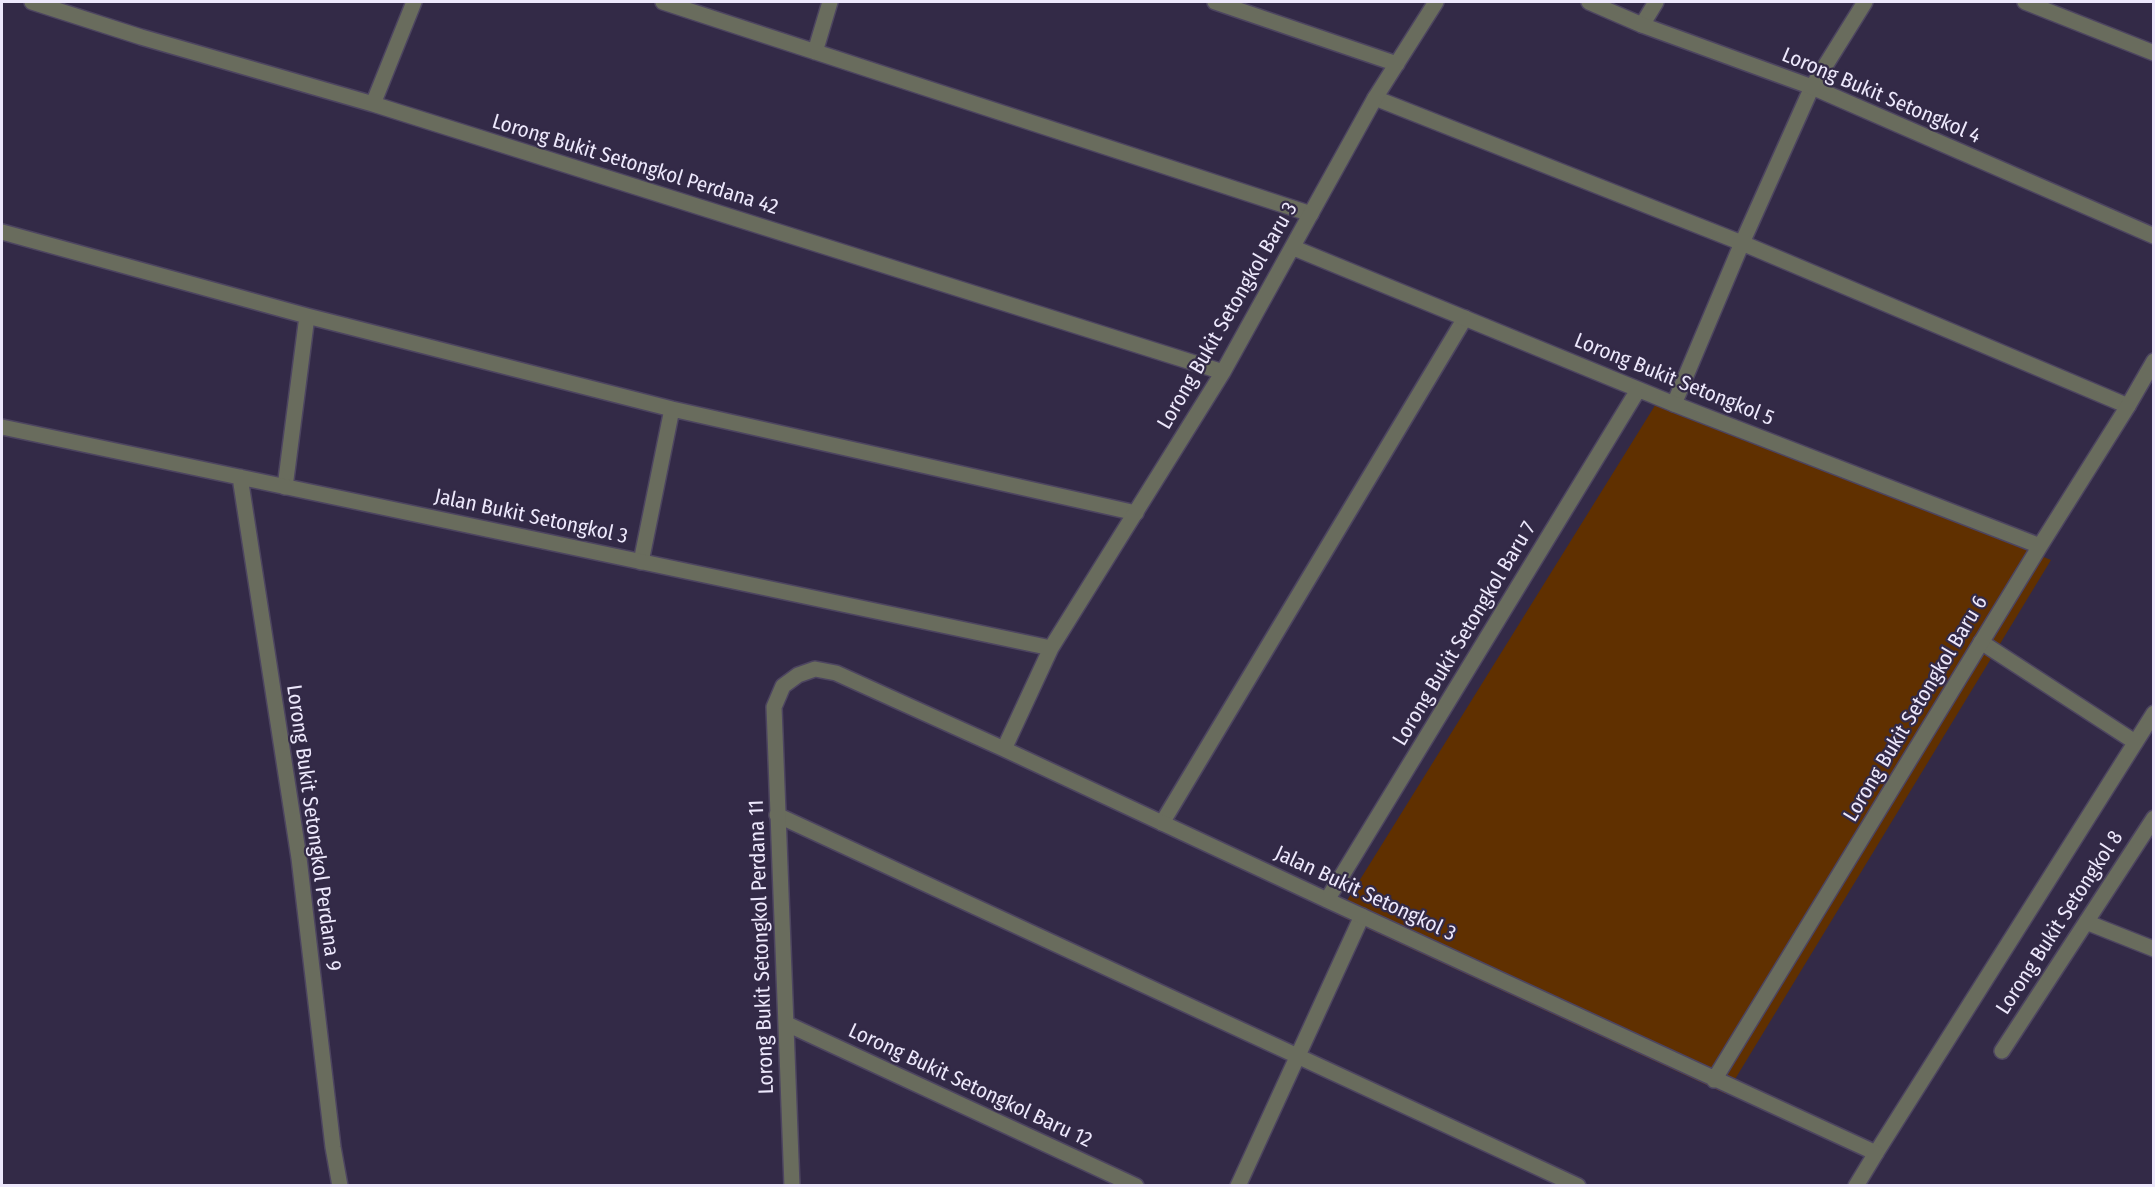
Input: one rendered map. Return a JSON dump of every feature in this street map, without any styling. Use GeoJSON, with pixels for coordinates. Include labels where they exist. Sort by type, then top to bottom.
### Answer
{"type":"FeatureCollection","features":[{"type":"Feature","properties":{"kind":"street","name":"Lorong Bukit Setongkol Perdana 42"},"geometry":{"type":"LineString","coordinates":[[32,2],[141,37],[373,104],[1223,372]]}},
{"type":"Feature","properties":{"kind":"street"},"geometry":{"type":"LineString","coordinates":[[373,104],[414,2]]}},
{"type":"Feature","properties":{"kind":"street"},"geometry":{"type":"LineString","coordinates":[[663,2],[1311,214]]}},
{"type":"Feature","properties":{"kind":"street"},"geometry":{"type":"LineString","coordinates":[[815,52],[830,2]]}},
{"type":"Feature","properties":{"kind":"street"},"geometry":{"type":"LineString","coordinates":[[1215,2],[1397,64]]}},
{"type":"Feature","properties":{"kind":"street","name":"Lorong Bukit Setongkol Baru 3"},"geometry":{"type":"LineString","coordinates":[[1004,749],[1051,648],[1223,372],[1376,98],[1436,2]]}},
{"type":"Feature","properties":{"kind":"street","name":"Lorong Bukit Setongkol 4"},"geometry":{"type":"LineString","coordinates":[[1589,2],[1642,25],[1812,87],[2154,236]]}},
{"type":"Feature","properties":{"kind":"street"},"geometry":{"type":"LineString","coordinates":[[1642,25],[1656,2]]}},
{"type":"Feature","properties":{"kind":"street"},"geometry":{"type":"LineString","coordinates":[[1674,404],[1742,243],[1812,87],[1865,2]]}},
{"type":"Feature","properties":{"kind":"street"},"geometry":{"type":"LineString","coordinates":[[2025,2],[2154,53]]}},
{"type":"Feature","properties":{"kind":"street"},"geometry":{"type":"LineString","coordinates":[[1376,98],[1742,243],[2128,406]]}},
{"type":"Feature","properties":{"kind":"street"},"geometry":{"type":"LineString","coordinates":[[2,232],[307,316],[672,409],[1136,513]]}},
{"type":"Feature","properties":{"kind":"street","name":"Lorong Bukit Setongkol 5"},"geometry":{"type":"LineString","coordinates":[[1294,248],[1638,390],[2040,546]]}},
{"type":"Feature","properties":{"kind":"street"},"geometry":{"type":"LineString","coordinates":[[285,486],[307,316]]}},
{"type":"Feature","properties":{"kind":"street"},"geometry":{"type":"LineString","coordinates":[[1162,823],[1464,318]]}},
{"type":"Feature","properties":{"kind":"street","name":"Lorong Bukit Setongkol Baru 6"},"geometry":{"type":"LineString","coordinates":[[1714,1080],[2154,361]]}},
{"type":"Feature","properties":{"kind":"street","name":"Lorong Bukit Setongkol Baru 7"},"geometry":{"type":"LineString","coordinates":[[1327,900],[1638,390]]}},
{"type":"Feature","properties":{"kind":"street"},"geometry":{"type":"LineString","coordinates":[[641,562],[672,409]]}},
{"type":"Feature","properties":{"kind":"street","name":"Jalan Bukit Setongkol 3"},"geometry":{"type":"LineString","coordinates":[[2,427],[1051,648]]}},
{"type":"Feature","properties":{"kind":"street","name":"Lorong Bukit Setongkol Perdana 9"},"geometry":{"type":"LineString","coordinates":[[240,477],[299,858],[333,1147],[340,1185]]}},
{"type":"Feature","properties":{"kind":"street"},"geometry":{"type":"LineString","coordinates":[[1982,642],[2135,742]]}},
{"type":"Feature","properties":{"kind":"street","name":"Jalan Bukit Setongkol 3"},"geometry":{"type":"LineString","coordinates":[[774,707],[783,686],[798,675],[815,669],[836,673],[1876,1153]]}},
{"type":"Feature","properties":{"kind":"street","name":"Lorong Bukit Setongkol Perdana 11"},"geometry":{"type":"LineString","coordinates":[[774,707],[792,1185]]}},
{"type":"Feature","properties":{"kind":"street"},"geometry":{"type":"LineString","coordinates":[[1856,1185],[2154,713]]}},
{"type":"Feature","properties":{"kind":"street"},"geometry":{"type":"LineString","coordinates":[[777,815],[1578,1185]]}},
{"type":"Feature","properties":{"kind":"street","name":"Lorong Bukit Setongkol 8"},"geometry":{"type":"LineString","coordinates":[[2002,1051],[2154,818]]}},
{"type":"Feature","properties":{"kind":"street"},"geometry":{"type":"LineString","coordinates":[[1238,1185],[1362,916]]}},
{"type":"Feature","properties":{"kind":"street"},"geometry":{"type":"LineString","coordinates":[[2086,922],[2154,949]]}},
{"type":"Feature","properties":{"kind":"street","name":"Lorong Bukit Setongkol Baru 12"},"geometry":{"type":"LineString","coordinates":[[787,1024],[1136,1185]]}},
{"type":"Feature","properties":{"kind":"shaded area"},"geometry":{"type":"Polygon","coordinates":[[[1659,399],[1702,420],[2051,560],[1726,1094],[1338,915],[1659,399]]]}}]}
